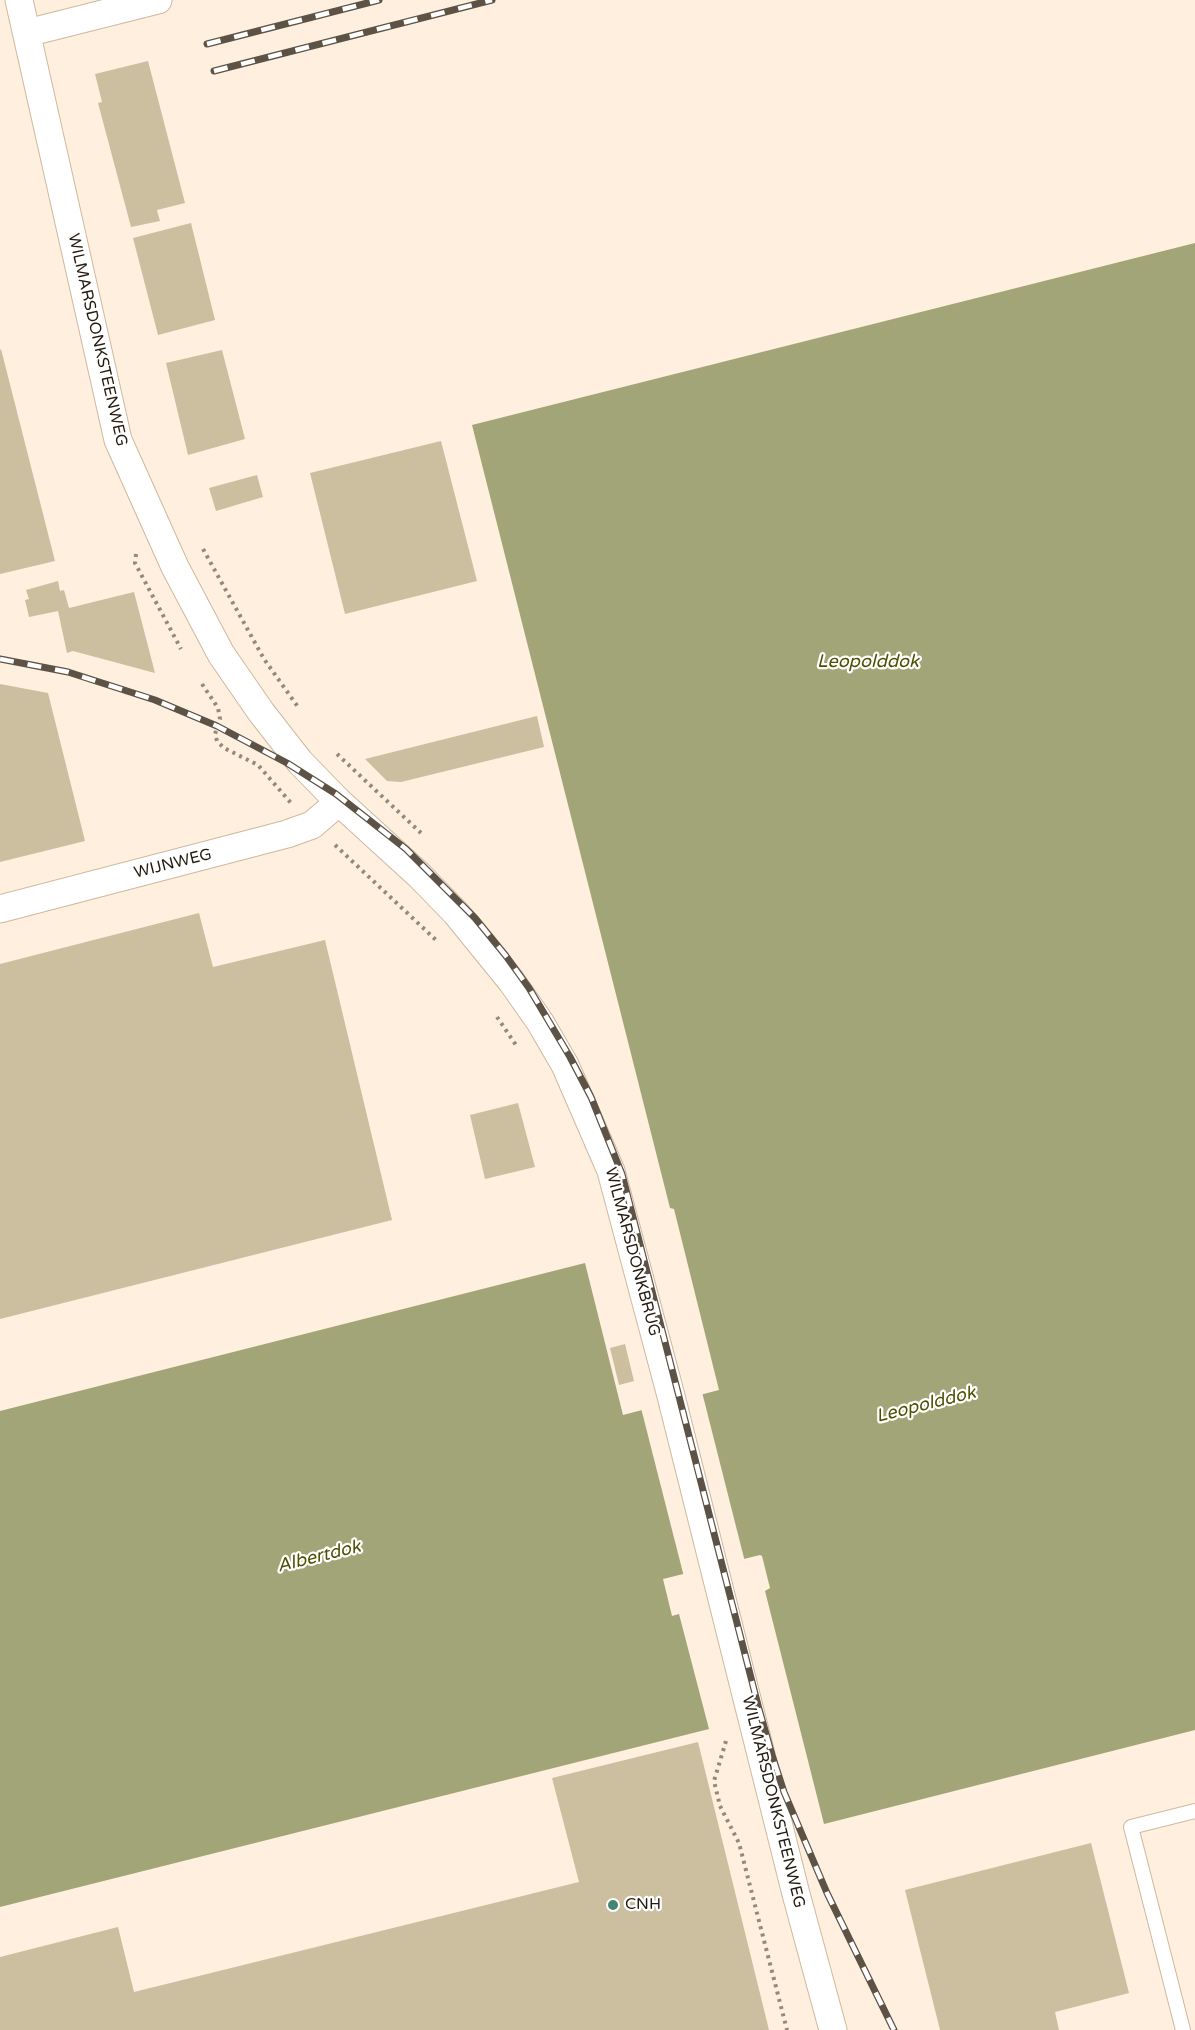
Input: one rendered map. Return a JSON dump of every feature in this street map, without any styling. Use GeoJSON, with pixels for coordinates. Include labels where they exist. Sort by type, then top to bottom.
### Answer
{"type":"FeatureCollection","features":[{"type":"Feature","properties":{"kind":"street","name":"WILMARSDONKSTEENWEG"},"geometry":{"type":"LineString","coordinates":[[19,0],[118,440],[175,567],[221,654],[267,721],[300,762],[339,802]]}},
{"type":"Feature","properties":{"kind":"street"},"geometry":{"type":"LineString","coordinates":[[27,33],[158,0]]}},
{"type":"Feature","properties":{"kind":"street","name":"WIJNWEG"},"geometry":{"type":"LineString","coordinates":[[0,909],[287,834],[312,825],[339,802]]}},
{"type":"Feature","properties":{"kind":"street","name":"WILMARSDONKBRUG"},"geometry":{"type":"LineString","coordinates":[[339,802],[420,876],[456,913],[529,1006],[565,1065],[611,1171],[715,1572]]}},
{"type":"Feature","properties":{"kind":"street","name":"WILMARSDONKSTEENWEG"},"geometry":{"type":"LineString","coordinates":[[715,1572],[796,1894],[833,2030]]}},
{"type":"Feature","properties":{"kind":"lane"},"geometry":{"type":"LineString","coordinates":[[1183,2030],[1131,1827],[1195,1811]]}},
{"type":"Feature","properties":{"kind":"path"},"geometry":{"type":"LineString","coordinates":[[137,552],[135,563],[182,650]]}},
{"type":"Feature","properties":{"kind":"path"},"geometry":{"type":"LineString","coordinates":[[199,680],[218,708],[220,719],[215,734],[217,741],[224,748],[258,765],[276,788],[312,825],[442,945]]}},
{"type":"Feature","properties":{"kind":"path"},"geometry":{"type":"LineString","coordinates":[[492,1011],[519,1050]]}},
{"type":"Feature","properties":{"kind":"path"},"geometry":{"type":"LineString","coordinates":[[728,1735],[714,1781],[720,1806],[739,1843],[787,2030]]}},
{"type":"Feature","properties":{"kind":"water","name":"Leopolddok"},"geometry":{"type":"Polygon","coordinates":[[[1195,243],[1195,1730],[824,1824],[765,1591],[770,1588],[760,1555],[663,1579],[672,1616],[679,1614],[709,1729],[0,1907],[0,1411],[585,1263],[623,1415],[719,1390],[674,1209],[670,1208],[472,425],[1195,243]]]}},
{"type":"Feature","properties":{"kind":"pier"},"geometry":{"type":"Polygon","coordinates":[[[702,1392],[745,1562],[684,1577],[641,1408],[702,1392]]]}},
{"type":"Feature","properties":{"kind":"building"},"geometry":{"type":"Polygon","coordinates":[[[148,61],[185,203],[157,210],[160,221],[131,227],[98,103],[102,102],[95,74],[148,61]]]}},
{"type":"Feature","properties":{"kind":"building"},"geometry":{"type":"Polygon","coordinates":[[[191,223],[215,320],[158,335],[133,238],[191,223]]]}},
{"type":"Feature","properties":{"kind":"building"},"geometry":{"type":"Polygon","coordinates":[[[0,350],[55,561],[0,574],[0,350]]]}},
{"type":"Feature","properties":{"kind":"building"},"geometry":{"type":"Polygon","coordinates":[[[222,350],[245,439],[188,455],[166,363],[222,350]]]}},
{"type":"Feature","properties":{"kind":"building"},"geometry":{"type":"Polygon","coordinates":[[[441,441],[477,581],[345,614],[310,473],[441,441]]]}},
{"type":"Feature","properties":{"kind":"building"},"geometry":{"type":"Polygon","coordinates":[[[257,475],[263,497],[216,511],[209,488],[257,475]]]}},
{"type":"Feature","properties":{"kind":"building"},"geometry":{"type":"Polygon","coordinates":[[[58,581],[60,591],[64,590],[69,608],[134,592],[155,673],[73,651],[67,653],[58,611],[29,617],[25,600],[29,599],[26,590],[58,581]]]}},
{"type":"Feature","properties":{"kind":"building"},"geometry":{"type":"Polygon","coordinates":[[[0,684],[48,693],[85,841],[0,862],[0,684]]]}},
{"type":"Feature","properties":{"kind":"building"},"geometry":{"type":"Polygon","coordinates":[[[537,716],[544,747],[401,782],[387,781],[365,759],[537,716]]]}},
{"type":"Feature","properties":{"kind":"building"},"geometry":{"type":"Polygon","coordinates":[[[199,913],[213,967],[325,940],[392,1220],[0,1319],[0,964],[199,913]]]}},
{"type":"Feature","properties":{"kind":"building"},"geometry":{"type":"Polygon","coordinates":[[[518,1103],[535,1167],[485,1179],[470,1115],[518,1103]]]}},
{"type":"Feature","properties":{"kind":"building"},"geometry":{"type":"Polygon","coordinates":[[[625,1344],[634,1381],[619,1385],[610,1348],[625,1344]]]}},
{"type":"Feature","properties":{"kind":"building","name":"CNH"},"geometry":{"type":"Polygon","coordinates":[[[698,1742],[769,2030],[0,2030],[0,1957],[118,1927],[134,1992],[579,1882],[552,1778],[698,1742]]]}},
{"type":"Feature","properties":{"kind":"building"},"geometry":{"type":"Polygon","coordinates":[[[1091,1843],[1129,1993],[1055,2012],[1059,2030],[940,2030],[905,1890],[1091,1843]]]}},
{"type":"Feature","properties":{"kind":"railway"},"geometry":{"type":"LineString","coordinates":[[207,44],[379,0]]}},
{"type":"Feature","properties":{"kind":"railway"},"geometry":{"type":"LineString","coordinates":[[214,71],[492,0]]}},
{"type":"Feature","properties":{"kind":"railway"},"geometry":{"type":"LineString","coordinates":[[0,659],[68,672],[155,700],[217,726],[287,763],[336,794],[406,849],[475,918],[529,988],[591,1097],[622,1174],[772,1755],[784,1792],[827,1893],[894,2030]]}},
{"type":"Feature","properties":{"kind":"place","name":"CNH"},"geometry":{"type":"Point","coordinates":[613,1905]}},
{"type":"Feature","properties":{"kind":"water label","name":"Albertdok"},"geometry":{"type":"Point","coordinates":[319,1557]}}]}
